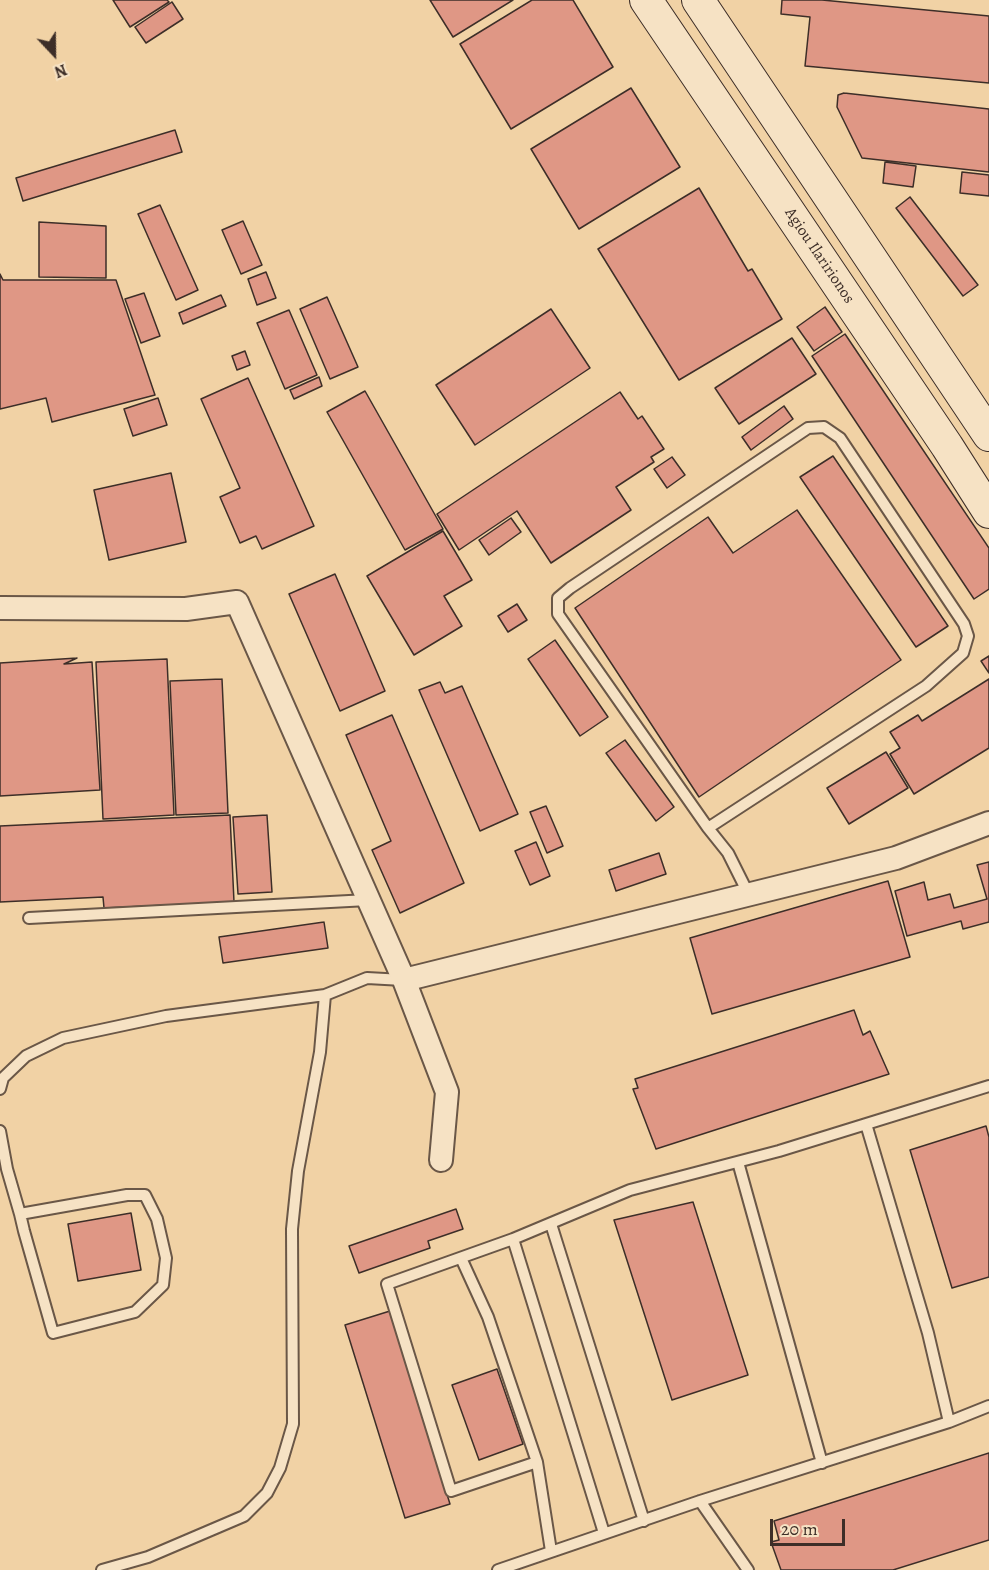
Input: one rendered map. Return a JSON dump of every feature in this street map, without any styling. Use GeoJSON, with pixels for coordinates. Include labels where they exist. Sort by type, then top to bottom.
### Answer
{"type":"FeatureCollection","features":[{"type":"Feature","properties":{"kind":"main road","name":"Agiou Ilaririonos"},"geometry":{"type":"LineString","coordinates":[[646,0],[947,446],[989,512]]}},
{"type":"Feature","properties":{"kind":"main road"},"geometry":{"type":"LineString","coordinates":[[699,0],[986,425]]}},
{"type":"Feature","properties":{"kind":"street"},"geometry":{"type":"LineString","coordinates":[[0,608],[186,609],[237,602],[404,980],[447,1092],[441,1160]]}},
{"type":"Feature","properties":{"kind":"street"},"geometry":{"type":"LineString","coordinates":[[938,843],[989,814]]}},
{"type":"Feature","properties":{"kind":"street"},"geometry":{"type":"LineString","coordinates":[[404,980],[896,858],[989,823]]}},
{"type":"Feature","properties":{"kind":"lane"},"geometry":{"type":"LineString","coordinates":[[708,828],[926,686],[963,653],[968,636],[964,624],[840,438],[824,427],[808,428],[558,598],[558,614],[708,828],[728,853],[748,895]]}},
{"type":"Feature","properties":{"kind":"lane"},"geometry":{"type":"LineString","coordinates":[[28,918],[368,900]]}},
{"type":"Feature","properties":{"kind":"lane"},"geometry":{"type":"LineString","coordinates":[[0,1089],[3,1078],[26,1056],[63,1038],[166,1016],[325,995],[367,978],[404,980]]}},
{"type":"Feature","properties":{"kind":"lane"},"geometry":{"type":"LineString","coordinates":[[102,1570],[148,1557],[244,1516],[267,1493],[283,1457],[293,1424],[292,1230],[298,1171],[320,1052],[325,995]]}},
{"type":"Feature","properties":{"kind":"lane"},"geometry":{"type":"LineString","coordinates":[[537,1462],[451,1491],[387,1284],[513,1239],[630,1190],[738,1162],[989,1086]]}},
{"type":"Feature","properties":{"kind":"lane"},"geometry":{"type":"LineString","coordinates":[[866,1124],[928,1333],[950,1422]]}},
{"type":"Feature","properties":{"kind":"lane"},"geometry":{"type":"LineString","coordinates":[[0,1131],[20,1214],[53,1333],[135,1312],[163,1285],[166,1258],[157,1219],[145,1195],[127,1195],[20,1214]]}},
{"type":"Feature","properties":{"kind":"lane"},"geometry":{"type":"LineString","coordinates":[[738,1162],[822,1462]]}},
{"type":"Feature","properties":{"kind":"lane"},"geometry":{"type":"LineString","coordinates":[[551,1224],[644,1521]]}},
{"type":"Feature","properties":{"kind":"lane"},"geometry":{"type":"LineString","coordinates":[[513,1239],[604,1533]]}},
{"type":"Feature","properties":{"kind":"lane"},"geometry":{"type":"LineString","coordinates":[[461,1258],[488,1317],[537,1462],[551,1551]]}},
{"type":"Feature","properties":{"kind":"lane"},"geometry":{"type":"LineString","coordinates":[[498,1570],[700,1501],[950,1422],[989,1406]]}},
{"type":"Feature","properties":{"kind":"lane"},"geometry":{"type":"LineString","coordinates":[[700,1501],[748,1570]]}},
{"type":"Feature","properties":{"kind":"lane"},"geometry":{"type":"LineString","coordinates":[[148,1557],[151,1570]]}},
{"type":"Feature","properties":{"kind":"building"},"geometry":{"type":"Polygon","coordinates":[[[113,0],[167,0],[169,2],[130,27],[113,0]]]}},
{"type":"Feature","properties":{"kind":"building"},"geometry":{"type":"Polygon","coordinates":[[[430,0],[513,0],[453,37],[430,0]]]}},
{"type":"Feature","properties":{"kind":"building"},"geometry":{"type":"Polygon","coordinates":[[[532,0],[573,0],[613,67],[511,129],[460,44],[532,0]]]}},
{"type":"Feature","properties":{"kind":"building"},"geometry":{"type":"Polygon","coordinates":[[[782,0],[822,0],[989,16],[989,83],[805,66],[810,17],[781,14],[782,0]]]}},
{"type":"Feature","properties":{"kind":"building"},"geometry":{"type":"Polygon","coordinates":[[[172,2],[183,19],[146,43],[135,27],[172,2]]]}},
{"type":"Feature","properties":{"kind":"building"},"geometry":{"type":"Polygon","coordinates":[[[631,88],[680,167],[579,229],[531,149],[631,88]]]}},
{"type":"Feature","properties":{"kind":"building"},"geometry":{"type":"Polygon","coordinates":[[[844,93],[989,109],[989,172],[862,158],[837,107],[838,95],[844,93]]]}},
{"type":"Feature","properties":{"kind":"building"},"geometry":{"type":"Polygon","coordinates":[[[175,130],[182,152],[23,201],[16,178],[175,130]]]}},
{"type":"Feature","properties":{"kind":"building"},"geometry":{"type":"Polygon","coordinates":[[[885,162],[916,166],[913,187],[883,183],[885,162]]]}},
{"type":"Feature","properties":{"kind":"building"},"geometry":{"type":"Polygon","coordinates":[[[962,172],[989,175],[989,196],[960,193],[962,172]]]}},
{"type":"Feature","properties":{"kind":"building"},"geometry":{"type":"Polygon","coordinates":[[[699,188],[748,271],[752,269],[782,319],[679,380],[598,249],[699,188]]]}},
{"type":"Feature","properties":{"kind":"building"},"geometry":{"type":"Polygon","coordinates":[[[910,197],[978,285],[963,296],[896,208],[910,197]]]}},
{"type":"Feature","properties":{"kind":"building"},"geometry":{"type":"Polygon","coordinates":[[[160,205],[198,290],[176,300],[138,214],[160,205]]]}},
{"type":"Feature","properties":{"kind":"building"},"geometry":{"type":"Polygon","coordinates":[[[243,221],[262,265],[241,274],[222,230],[243,221]]]}},
{"type":"Feature","properties":{"kind":"building"},"geometry":{"type":"Polygon","coordinates":[[[39,222],[106,226],[106,278],[39,277],[39,222]]]}},
{"type":"Feature","properties":{"kind":"building"},"geometry":{"type":"Polygon","coordinates":[[[266,272],[276,298],[257,305],[248,279],[266,272]]]}},
{"type":"Feature","properties":{"kind":"building"},"geometry":{"type":"Polygon","coordinates":[[[0,274],[3,280],[116,280],[155,395],[52,422],[46,398],[0,409],[0,274]]]}},
{"type":"Feature","properties":{"kind":"building"},"geometry":{"type":"Polygon","coordinates":[[[144,293],[160,336],[141,343],[125,299],[144,293]]]}},
{"type":"Feature","properties":{"kind":"building"},"geometry":{"type":"Polygon","coordinates":[[[221,295],[226,306],[183,324],[179,313],[221,295]]]}},
{"type":"Feature","properties":{"kind":"building"},"geometry":{"type":"Polygon","coordinates":[[[327,297],[358,367],[330,379],[300,309],[327,297]]]}},
{"type":"Feature","properties":{"kind":"building"},"geometry":{"type":"Polygon","coordinates":[[[825,307],[842,332],[814,351],[797,327],[825,307]]]}},
{"type":"Feature","properties":{"kind":"building"},"geometry":{"type":"Polygon","coordinates":[[[551,309],[590,368],[475,445],[436,385],[551,309]]]}},
{"type":"Feature","properties":{"kind":"building"},"geometry":{"type":"Polygon","coordinates":[[[289,310],[317,375],[285,389],[257,323],[289,310]]]}},
{"type":"Feature","properties":{"kind":"building"},"geometry":{"type":"Polygon","coordinates":[[[845,334],[989,548],[989,589],[974,599],[812,356],[845,334]]]}},
{"type":"Feature","properties":{"kind":"building"},"geometry":{"type":"Polygon","coordinates":[[[792,338],[816,374],[739,424],[715,388],[792,338]]]}},
{"type":"Feature","properties":{"kind":"building"},"geometry":{"type":"Polygon","coordinates":[[[245,351],[250,365],[237,370],[232,356],[245,351]]]}},
{"type":"Feature","properties":{"kind":"building"},"geometry":{"type":"Polygon","coordinates":[[[319,377],[322,386],[294,399],[290,390],[319,377]]]}},
{"type":"Feature","properties":{"kind":"building"},"geometry":{"type":"Polygon","coordinates":[[[248,378],[314,526],[262,549],[256,536],[240,543],[220,497],[240,488],[201,399],[248,378]]]}},
{"type":"Feature","properties":{"kind":"building"},"geometry":{"type":"Polygon","coordinates":[[[365,391],[443,529],[405,550],[327,412],[365,391]]]}},
{"type":"Feature","properties":{"kind":"building"},"geometry":{"type":"Polygon","coordinates":[[[620,392],[638,419],[642,416],[664,449],[651,457],[654,462],[616,487],[631,510],[551,563],[517,511],[459,550],[437,514],[620,392]]]}},
{"type":"Feature","properties":{"kind":"building"},"geometry":{"type":"Polygon","coordinates":[[[158,398],[167,425],[133,436],[124,409],[158,398]]]}},
{"type":"Feature","properties":{"kind":"building"},"geometry":{"type":"Polygon","coordinates":[[[784,406],[793,419],[751,450],[742,437],[784,406]]]}},
{"type":"Feature","properties":{"kind":"building"},"geometry":{"type":"Polygon","coordinates":[[[833,456],[948,626],[916,647],[800,477],[833,456]]]}},
{"type":"Feature","properties":{"kind":"building"},"geometry":{"type":"Polygon","coordinates":[[[672,457],[685,475],[667,488],[654,469],[672,457]]]}},
{"type":"Feature","properties":{"kind":"building"},"geometry":{"type":"Polygon","coordinates":[[[171,473],[186,542],[109,560],[94,490],[171,473]]]}},
{"type":"Feature","properties":{"kind":"building"},"geometry":{"type":"Polygon","coordinates":[[[797,510],[901,660],[699,797],[575,608],[708,517],[733,553],[797,510]]]}},
{"type":"Feature","properties":{"kind":"building"},"geometry":{"type":"Polygon","coordinates":[[[511,518],[521,532],[489,555],[479,540],[511,518]]]}},
{"type":"Feature","properties":{"kind":"building"},"geometry":{"type":"Polygon","coordinates":[[[443,531],[472,580],[444,596],[462,626],[414,655],[367,576],[443,531]]]}},
{"type":"Feature","properties":{"kind":"building"},"geometry":{"type":"Polygon","coordinates":[[[335,574],[385,691],[340,711],[289,594],[335,574]]]}},
{"type":"Feature","properties":{"kind":"building"},"geometry":{"type":"Polygon","coordinates":[[[517,604],[527,620],[508,632],[498,616],[517,604]]]}},
{"type":"Feature","properties":{"kind":"building"},"geometry":{"type":"Polygon","coordinates":[[[555,640],[608,717],[580,736],[528,659],[555,640]]]}},
{"type":"Feature","properties":{"kind":"building"},"geometry":{"type":"Polygon","coordinates":[[[989,656],[989,673],[981,661],[989,656]]]}},
{"type":"Feature","properties":{"kind":"building"},"geometry":{"type":"Polygon","coordinates":[[[77,658],[64,664],[92,662],[100,790],[0,796],[0,663],[77,658]]]}},
{"type":"Feature","properties":{"kind":"building"},"geometry":{"type":"Polygon","coordinates":[[[167,659],[174,815],[103,819],[96,662],[167,659]]]}},
{"type":"Feature","properties":{"kind":"building"},"geometry":{"type":"Polygon","coordinates":[[[222,679],[228,813],[176,815],[170,681],[222,679]]]}},
{"type":"Feature","properties":{"kind":"building"},"geometry":{"type":"Polygon","coordinates":[[[989,679],[989,748],[914,794],[890,754],[900,748],[890,732],[918,715],[922,721],[989,679]]]}},
{"type":"Feature","properties":{"kind":"building"},"geometry":{"type":"Polygon","coordinates":[[[440,682],[445,693],[462,686],[518,814],[480,831],[419,690],[440,682]]]}},
{"type":"Feature","properties":{"kind":"building"},"geometry":{"type":"Polygon","coordinates":[[[392,715],[464,883],[400,913],[372,850],[391,841],[346,735],[392,715]]]}},
{"type":"Feature","properties":{"kind":"building"},"geometry":{"type":"Polygon","coordinates":[[[625,740],[674,807],[656,821],[606,753],[625,740]]]}},
{"type":"Feature","properties":{"kind":"building"},"geometry":{"type":"Polygon","coordinates":[[[886,752],[908,788],[849,824],[827,788],[886,752]]]}},
{"type":"Feature","properties":{"kind":"building"},"geometry":{"type":"Polygon","coordinates":[[[546,806],[563,846],[547,853],[530,812],[546,806]]]}},
{"type":"Feature","properties":{"kind":"building"},"geometry":{"type":"Polygon","coordinates":[[[230,815],[234,902],[104,908],[103,897],[0,902],[0,826],[230,815]]]}},
{"type":"Feature","properties":{"kind":"building"},"geometry":{"type":"Polygon","coordinates":[[[267,815],[272,892],[238,894],[233,817],[267,815]]]}},
{"type":"Feature","properties":{"kind":"building"},"geometry":{"type":"Polygon","coordinates":[[[536,842],[550,876],[530,885],[515,851],[536,842]]]}},
{"type":"Feature","properties":{"kind":"building"},"geometry":{"type":"Polygon","coordinates":[[[659,853],[666,874],[616,891],[609,870],[659,853]]]}},
{"type":"Feature","properties":{"kind":"building"},"geometry":{"type":"Polygon","coordinates":[[[989,862],[989,922],[963,929],[961,921],[907,936],[895,891],[924,882],[928,900],[950,894],[954,908],[987,899],[977,865],[989,862]]]}},
{"type":"Feature","properties":{"kind":"building"},"geometry":{"type":"Polygon","coordinates":[[[888,881],[910,957],[712,1014],[690,938],[888,881]]]}},
{"type":"Feature","properties":{"kind":"building"},"geometry":{"type":"Polygon","coordinates":[[[324,922],[328,948],[223,963],[219,937],[324,922]]]}},
{"type":"Feature","properties":{"kind":"building"},"geometry":{"type":"Polygon","coordinates":[[[854,1010],[863,1035],[870,1031],[889,1074],[656,1149],[633,1089],[638,1088],[635,1079],[854,1010]]]}},
{"type":"Feature","properties":{"kind":"building"},"geometry":{"type":"Polygon","coordinates":[[[986,1126],[989,1137],[989,1277],[952,1288],[910,1150],[986,1126]]]}},
{"type":"Feature","properties":{"kind":"building"},"geometry":{"type":"Polygon","coordinates":[[[693,1202],[748,1375],[672,1400],[614,1220],[693,1202]]]}},
{"type":"Feature","properties":{"kind":"building"},"geometry":{"type":"Polygon","coordinates":[[[456,1209],[463,1229],[428,1241],[430,1248],[359,1273],[349,1246],[456,1209]]]}},
{"type":"Feature","properties":{"kind":"building"},"geometry":{"type":"Polygon","coordinates":[[[131,1213],[141,1270],[78,1281],[68,1224],[131,1213]]]}},
{"type":"Feature","properties":{"kind":"building"},"geometry":{"type":"Polygon","coordinates":[[[390,1311],[450,1504],[405,1518],[345,1325],[390,1311]]]}},
{"type":"Feature","properties":{"kind":"building"},"geometry":{"type":"Polygon","coordinates":[[[497,1369],[523,1444],[479,1460],[452,1385],[497,1369]]]}},
{"type":"Feature","properties":{"kind":"building"},"geometry":{"type":"Polygon","coordinates":[[[989,1453],[989,1540],[893,1570],[781,1570],[771,1542],[779,1540],[774,1521],[989,1453]]]}}]}
